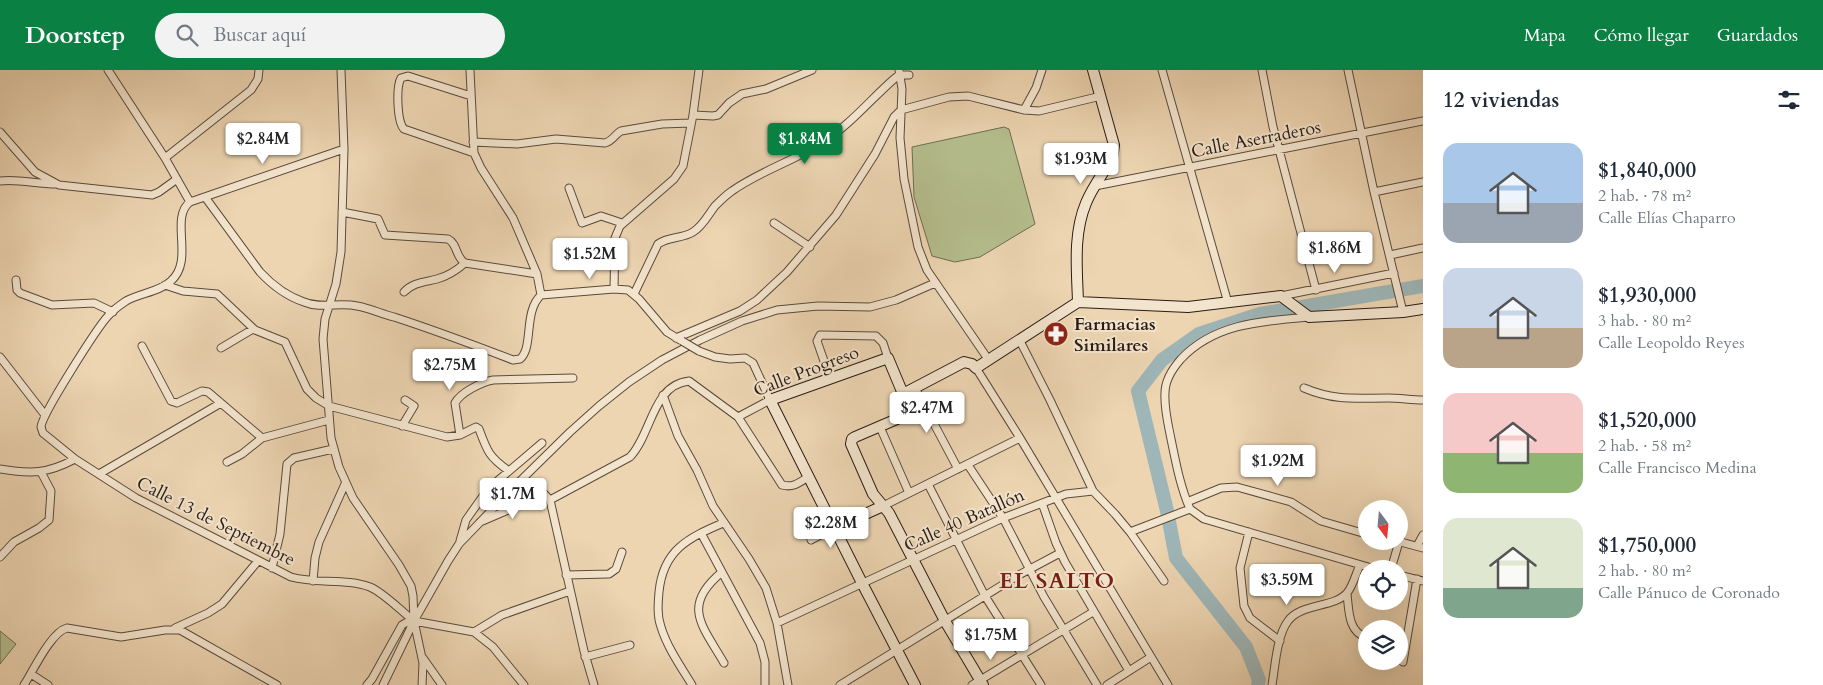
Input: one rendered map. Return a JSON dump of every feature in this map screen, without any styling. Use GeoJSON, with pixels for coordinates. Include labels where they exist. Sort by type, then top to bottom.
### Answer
{"type":"FeatureCollection","features":[{"type":"Feature","properties":{"kind":"street"},"geometry":{"type":"LineString","coordinates":[[108,70],[165,158],[190,202]]}},
{"type":"Feature","properties":{"kind":"street"},"geometry":{"type":"LineString","coordinates":[[165,158],[251,90],[258,79],[259,70]]}},
{"type":"Feature","properties":{"kind":"street"},"geometry":{"type":"LineString","coordinates":[[341,70],[344,149],[339,269],[325,319],[323,339],[329,420],[333,449],[345,484],[359,509],[406,577],[413,596],[414,621],[421,656],[422,685]]}},
{"type":"Feature","properties":{"kind":"street"},"geometry":{"type":"LineString","coordinates":[[470,70],[474,153],[481,168],[513,218],[537,274],[541,295]]}},
{"type":"Feature","properties":{"kind":"street"},"geometry":{"type":"LineString","coordinates":[[614,289],[615,238],[622,223],[680,172],[683,166],[693,115],[698,70]]}},
{"type":"Feature","properties":{"kind":"street"},"geometry":{"type":"LineString","coordinates":[[693,115],[718,115],[729,103],[742,94],[766,89],[812,70]]}},
{"type":"Feature","properties":{"kind":"street"},"geometry":{"type":"LineString","coordinates":[[1024,110],[1036,88],[1042,70]]}},
{"type":"Feature","properties":{"kind":"street"},"geometry":{"type":"LineString","coordinates":[[1078,302],[1077,262],[1079,228],[1086,202],[1112,160],[1114,152],[1114,145],[1093,70]]}},
{"type":"Feature","properties":{"kind":"street"},"geometry":{"type":"LineString","coordinates":[[1162,70],[1228,303]]}},
{"type":"Feature","properties":{"kind":"street"},"geometry":{"type":"LineString","coordinates":[[1262,70],[1279,150],[1316,290]]}},
{"type":"Feature","properties":{"kind":"street"},"geometry":{"type":"LineString","coordinates":[[1348,70],[1374,192],[1403,312]]}},
{"type":"Feature","properties":{"kind":"street"},"geometry":{"type":"LineString","coordinates":[[899,73],[902,89],[900,138],[904,179],[918,247],[927,270],[935,283],[988,360]]}},
{"type":"Feature","properties":{"kind":"street"},"geometry":{"type":"LineString","coordinates":[[634,294],[658,244],[672,238],[693,233],[717,204],[730,193],[756,177],[804,154],[824,142],[844,127],[899,73],[909,73],[902,89]]}},
{"type":"Feature","properties":{"kind":"street"},"geometry":{"type":"LineString","coordinates":[[471,96],[408,76],[400,78],[398,85],[401,126],[407,131],[474,153]]}},
{"type":"Feature","properties":{"kind":"street"},"geometry":{"type":"LineString","coordinates":[[679,340],[740,311],[757,300],[787,272],[810,247],[845,202],[875,154],[894,117],[901,110],[949,97],[968,96],[1024,110],[1039,111],[1101,96]]}},
{"type":"Feature","properties":{"kind":"street","name":"Calle Aserraderos"},"geometry":{"type":"LineString","coordinates":[[1095,186],[1423,121]]}},
{"type":"Feature","properties":{"kind":"street"},"geometry":{"type":"LineString","coordinates":[[473,142],[517,144],[556,139],[606,143],[610,142],[621,131],[662,124],[691,123]]}},
{"type":"Feature","properties":{"kind":"street"},"geometry":{"type":"LineString","coordinates":[[0,132],[35,172],[59,184]]}},
{"type":"Feature","properties":{"kind":"street"},"geometry":{"type":"LineString","coordinates":[[0,357],[45,415],[100,326],[113,312],[127,301],[165,285],[172,280],[180,266],[182,256],[182,217],[186,206],[190,202],[344,149]]}},
{"type":"Feature","properties":{"kind":"street"},"geometry":{"type":"LineString","coordinates":[[0,181],[12,180],[35,184],[59,184],[152,195],[177,178]]}},
{"type":"Feature","properties":{"kind":"street"},"geometry":{"type":"LineString","coordinates":[[1374,192],[1423,182]]}},
{"type":"Feature","properties":{"kind":"street"},"geometry":{"type":"LineString","coordinates":[[570,188],[582,223],[602,216],[622,223]]}},
{"type":"Feature","properties":{"kind":"street"},"geometry":{"type":"LineString","coordinates":[[205,197],[260,272],[286,294],[305,303],[313,305],[359,306],[431,329],[513,360],[520,359],[525,353],[534,304],[541,295],[614,289],[628,290],[634,294],[668,332],[679,340],[715,357],[745,358],[753,363],[808,477],[896,650],[916,685]]}},
{"type":"Feature","properties":{"kind":"street"},"geometry":{"type":"LineString","coordinates":[[342,212],[378,219],[385,235],[448,239],[454,243],[458,256],[465,263],[537,274]]}},
{"type":"Feature","properties":{"kind":"street"},"geometry":{"type":"LineString","coordinates":[[774,222],[810,247]]}},
{"type":"Feature","properties":{"kind":"street"},"geometry":{"type":"LineString","coordinates":[[1390,255],[1423,248]]}},
{"type":"Feature","properties":{"kind":"street"},"geometry":{"type":"LineString","coordinates":[[404,292],[407,288],[419,282],[438,279],[455,272],[465,263]]}},
{"type":"Feature","properties":{"kind":"street"},"geometry":{"type":"LineString","coordinates":[[976,368],[1078,302],[1188,307],[1284,299],[1394,273]]}},
{"type":"Feature","properties":{"kind":"street"},"geometry":{"type":"LineString","coordinates":[[16,280],[17,290],[20,293],[52,305],[94,303],[113,312]]}},
{"type":"Feature","properties":{"kind":"street"},"geometry":{"type":"LineString","coordinates":[[383,685],[414,621],[459,544],[478,523],[599,406],[654,366],[685,348],[742,320],[777,310],[818,306],[870,307],[896,300],[935,283]]}},
{"type":"Feature","properties":{"kind":"street"},"geometry":{"type":"LineString","coordinates":[[165,285],[183,291],[217,294],[253,329],[285,342],[307,389],[316,398],[329,406],[447,437],[460,435],[471,428],[477,427],[488,452],[495,462],[509,471]]}},
{"type":"Feature","properties":{"kind":"street"},"geometry":{"type":"LineString","coordinates":[[1284,299],[1305,314]]}},
{"type":"Feature","properties":{"kind":"street"},"geometry":{"type":"LineString","coordinates":[[1358,564],[1204,518],[1189,505],[1179,476],[1165,392],[1169,378],[1177,364],[1189,351],[1204,341],[1230,329],[1258,321],[1305,314],[1403,312],[1423,309]]}},
{"type":"Feature","properties":{"kind":"street"},"geometry":{"type":"LineString","coordinates":[[221,348],[253,329]]}},
{"type":"Feature","properties":{"kind":"street"},"geometry":{"type":"LineString","coordinates":[[830,378],[817,338],[823,334],[871,335],[880,339],[911,414]]}},
{"type":"Feature","properties":{"kind":"street"},"geometry":{"type":"LineString","coordinates":[[1019,340],[1093,491],[1116,514],[1164,581]]}},
{"type":"Feature","properties":{"kind":"street"},"geometry":{"type":"LineString","coordinates":[[142,346],[171,401],[177,403],[202,391],[208,392],[262,438]]}},
{"type":"Feature","properties":{"kind":"street","name":"Calle Progreso"},"geometry":{"type":"LineString","coordinates":[[738,417],[770,400],[888,358]]}},
{"type":"Feature","properties":{"kind":"street"},"geometry":{"type":"LineString","coordinates":[[903,394],[964,362],[972,364],[976,368],[1056,497],[1168,685]]}},
{"type":"Feature","properties":{"kind":"street"},"geometry":{"type":"LineString","coordinates":[[460,435],[455,407],[458,399],[484,383],[494,380],[573,378]]}},
{"type":"Feature","properties":{"kind":"street"},"geometry":{"type":"LineString","coordinates":[[550,500],[630,457],[640,445],[663,395],[677,384],[689,381],[738,417],[782,485],[795,486],[808,477]]}},
{"type":"Feature","properties":{"kind":"street"},"geometry":{"type":"LineString","coordinates":[[915,388],[958,469]]}},
{"type":"Feature","properties":{"kind":"street"},"geometry":{"type":"LineString","coordinates":[[1304,388],[1318,394],[1338,398],[1423,400]]}},
{"type":"Feature","properties":{"kind":"street"},"geometry":{"type":"LineString","coordinates":[[663,395],[678,436],[723,523],[757,571],[770,599],[777,623],[788,685]]}},
{"type":"Feature","properties":{"kind":"street"},"geometry":{"type":"LineString","coordinates":[[402,426],[414,406],[405,400]]}},
{"type":"Feature","properties":{"kind":"street"},"geometry":{"type":"LineString","coordinates":[[98,474],[221,403]]}},
{"type":"Feature","properties":{"kind":"street"},"geometry":{"type":"LineString","coordinates":[[925,406],[911,414],[855,437],[852,439],[851,444],[873,494],[890,513],[912,559],[978,683],[1093,612]]}},
{"type":"Feature","properties":{"kind":"street","name":"Calle 13 de Septiembre"},"geometry":{"type":"LineString","coordinates":[[45,415],[41,423],[42,431],[75,459],[150,506],[291,577],[370,587],[414,621]]}},
{"type":"Feature","properties":{"kind":"street"},"geometry":{"type":"LineString","coordinates":[[227,462],[242,454],[262,438],[329,420]]}},
{"type":"Feature","properties":{"kind":"street"},"geometry":{"type":"LineString","coordinates":[[880,426],[910,493]]}},
{"type":"Feature","properties":{"kind":"street"},"geometry":{"type":"LineString","coordinates":[[811,540],[1020,438]]}},
{"type":"Feature","properties":{"kind":"street"},"geometry":{"type":"LineString","coordinates":[[459,544],[466,520],[488,489],[542,443]]}},
{"type":"Feature","properties":{"kind":"street"},"geometry":{"type":"LineString","coordinates":[[272,568],[282,520],[287,464],[294,458],[333,449]]}},
{"type":"Feature","properties":{"kind":"street"},"geometry":{"type":"LineString","coordinates":[[0,469],[41,472],[60,468],[75,459]]}},
{"type":"Feature","properties":{"kind":"street"},"geometry":{"type":"LineString","coordinates":[[968,465],[1003,518],[1029,569],[1097,685]]}},
{"type":"Feature","properties":{"kind":"street"},"geometry":{"type":"LineString","coordinates":[[0,557],[14,542],[49,520],[51,492],[41,472]]}},
{"type":"Feature","properties":{"kind":"street"},"geometry":{"type":"LineString","coordinates":[[313,581],[315,558],[319,542],[345,484]]}},
{"type":"Feature","properties":{"kind":"street"},"geometry":{"type":"LineString","coordinates":[[928,484],[985,596],[1041,685]]}},
{"type":"Feature","properties":{"kind":"street"},"geometry":{"type":"LineString","coordinates":[[478,523],[508,510],[533,487],[538,487],[550,500],[585,657],[594,685]]}},
{"type":"Feature","properties":{"kind":"street"},"geometry":{"type":"LineString","coordinates":[[1130,532],[1182,512],[1189,505],[1221,488],[1237,487],[1291,502],[1321,521],[1358,532]]}},
{"type":"Feature","properties":{"kind":"street","name":"Calle 40 Batallón"},"geometry":{"type":"LineString","coordinates":[[777,623],[1003,518],[1056,497],[1093,491]]}},
{"type":"Feature","properties":{"kind":"street"},"geometry":{"type":"LineString","coordinates":[[1042,503],[1060,553],[1129,671]]}},
{"type":"Feature","properties":{"kind":"street"},"geometry":{"type":"LineString","coordinates":[[692,685],[663,633],[658,615],[658,600],[664,570],[677,548],[689,539],[723,523]]}},
{"type":"Feature","properties":{"kind":"street"},"geometry":{"type":"LineString","coordinates":[[1249,532],[1240,568],[1244,606],[1250,618],[1280,641]]}},
{"type":"Feature","properties":{"kind":"street"},"geometry":{"type":"LineString","coordinates":[[701,533],[760,643],[765,662],[765,685]]}},
{"type":"Feature","properties":{"kind":"street"},"geometry":{"type":"LineString","coordinates":[[1420,547],[1423,535]]}},
{"type":"Feature","properties":{"kind":"street"},"geometry":{"type":"LineString","coordinates":[[566,575],[609,574],[616,570],[622,552]]}},
{"type":"Feature","properties":{"kind":"street"},"geometry":{"type":"LineString","coordinates":[[840,685],[1029,569],[1060,553]]}},
{"type":"Feature","properties":{"kind":"street"},"geometry":{"type":"LineString","coordinates":[[24,685],[54,637],[62,629],[72,628],[121,637],[173,629],[208,613],[222,604],[258,561]]}},
{"type":"Feature","properties":{"kind":"street"},"geometry":{"type":"LineString","coordinates":[[1358,569],[1347,594],[1353,627],[1358,633]]}},
{"type":"Feature","properties":{"kind":"street"},"geometry":{"type":"LineString","coordinates":[[722,572],[703,590],[699,600],[699,608],[702,623],[724,663]]}},
{"type":"Feature","properties":{"kind":"street"},"geometry":{"type":"LineString","coordinates":[[1408,635],[1420,580]]}},
{"type":"Feature","properties":{"kind":"street"},"geometry":{"type":"LineString","coordinates":[[474,632],[502,616],[570,591]]}},
{"type":"Feature","properties":{"kind":"street"},"geometry":{"type":"LineString","coordinates":[[1272,685],[1280,641],[1284,626],[1289,618],[1347,594]]}},
{"type":"Feature","properties":{"kind":"street"},"geometry":{"type":"LineString","coordinates":[[367,685],[402,626],[405,623],[414,621],[474,632],[493,646],[524,685]]}},
{"type":"Feature","properties":{"kind":"street"},"geometry":{"type":"LineString","coordinates":[[173,629],[186,633],[277,685]]}},
{"type":"Feature","properties":{"kind":"street"},"geometry":{"type":"LineString","coordinates":[[585,657],[630,645]]}},
{"type":"Feature","properties":{"kind":"street"},"geometry":{"type":"LineString","coordinates":[[421,656],[442,685]]}},
{"type":"Feature","properties":{"kind":"street"},"geometry":{"type":"LineString","coordinates":[[1107,685],[1151,657]]}},
{"type":"Feature","properties":{"kind":"street"},"geometry":{"type":"LineString","coordinates":[[31,674],[48,685]]}},
{"type":"Feature","properties":{"kind":"green space"},"geometry":{"type":"Polygon","coordinates":[[[1004,127],[1009,129],[1035,224],[980,257],[955,262],[932,256],[914,197],[912,147],[1004,127]]]}},
{"type":"Feature","properties":{"kind":"green space"},"geometry":{"type":"Polygon","coordinates":[[[0,631],[16,644],[0,664],[0,631]]]}},
{"type":"Feature","properties":{"kind":"waterway"},"geometry":{"type":"LineString","coordinates":[[1258,685],[1259,680],[1246,647],[1176,558],[1167,511],[1138,391],[1162,360],[1199,334],[1260,314],[1423,286]]}},
{"type":"Feature","properties":{"kind":"place","name":"Farmacias Similares"},"geometry":{"type":"Point","coordinates":[1056,334]}},
{"type":"Feature","properties":{"kind":"district","name":"EL SALTO"},"geometry":{"type":"Point","coordinates":[1057,580]}}]}
